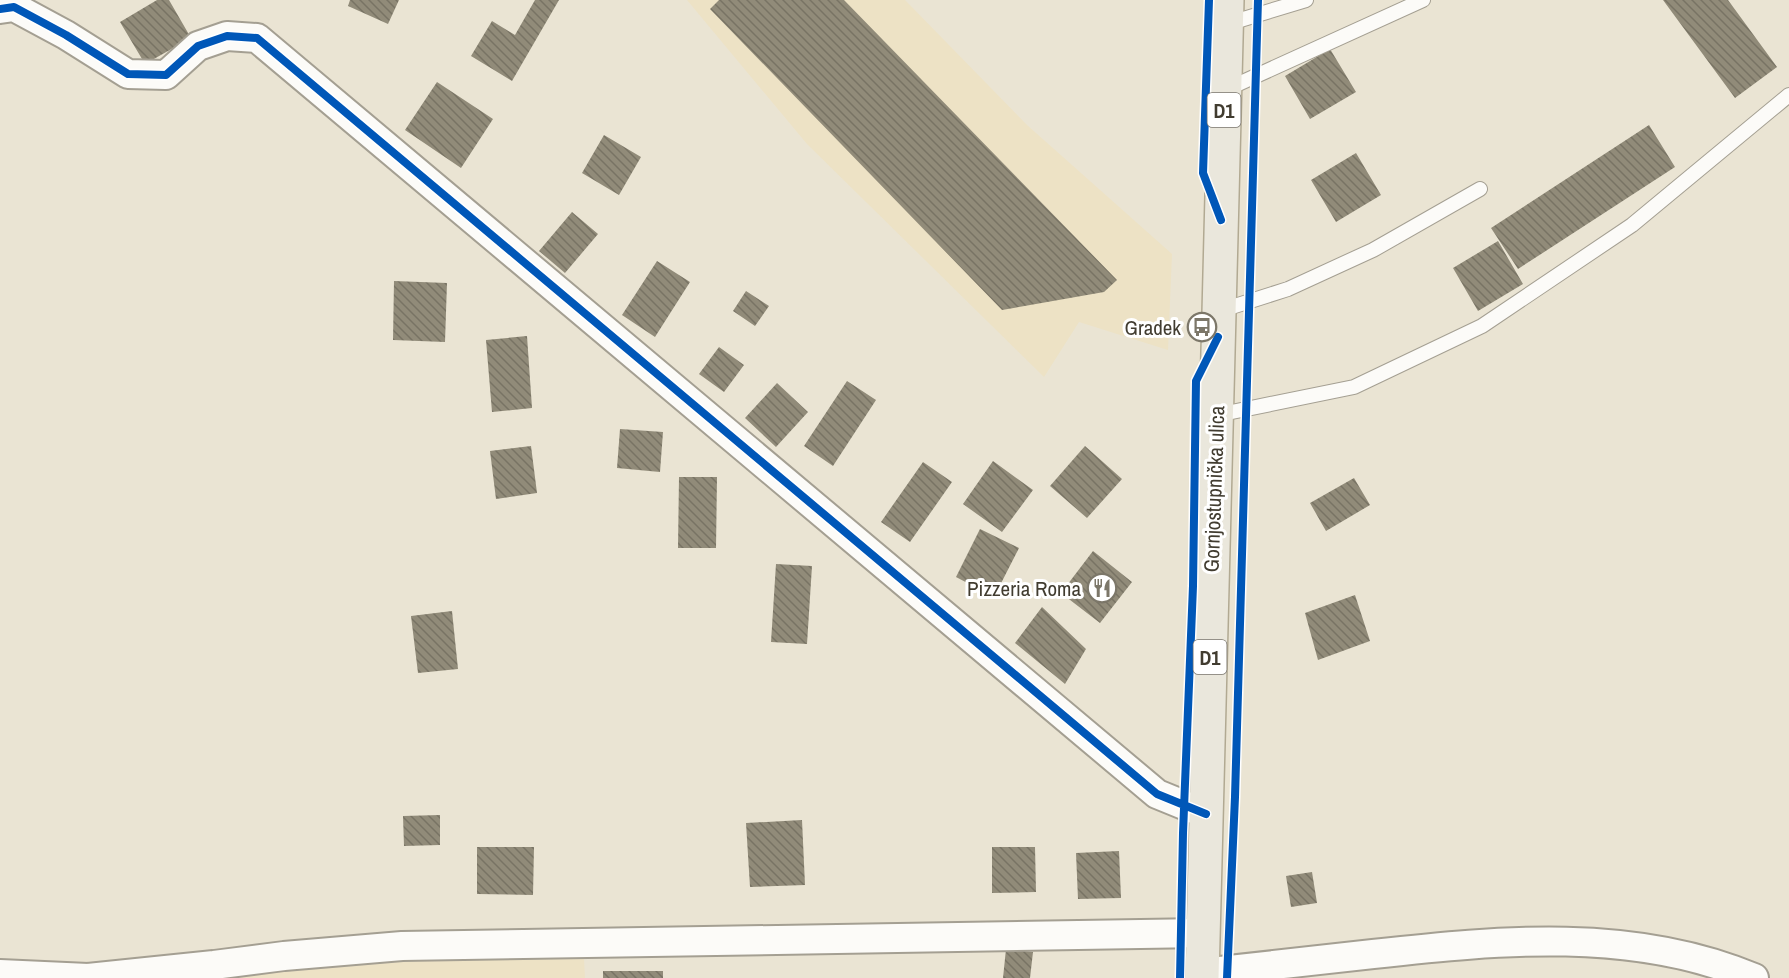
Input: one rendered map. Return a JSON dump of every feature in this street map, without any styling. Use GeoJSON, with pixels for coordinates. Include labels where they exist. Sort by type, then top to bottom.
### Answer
{"type":"FeatureCollection","features":[{"type":"Feature","properties":{"kind":"main road","name":"Gornjostupnička ulica"},"geometry":{"type":"LineString","coordinates":[[1202,976],[1227,12]]}},
{"type":"Feature","properties":{"kind":"street"},"geometry":{"type":"LineString","coordinates":[[0,9],[14,7],[66,35],[128,75],[166,75],[198,46],[227,36],[257,38],[1157,794],[1206,814]]}},
{"type":"Feature","properties":{"kind":"street"},"geometry":{"type":"LineString","coordinates":[[0,974],[88,978],[284,956],[402,946],[1203,933]]}},
{"type":"Feature","properties":{"kind":"street"},"geometry":{"type":"LineString","coordinates":[[1202,976],[1467,943],[1605,942],[1647,947],[1723,965],[1754,978]]}},
{"type":"Feature","properties":{"kind":"lane"},"geometry":{"type":"LineString","coordinates":[[1227,12],[1306,0]]}},
{"type":"Feature","properties":{"kind":"lane"},"geometry":{"type":"LineString","coordinates":[[1225,90],[1423,0]]}},
{"type":"Feature","properties":{"kind":"lane"},"geometry":{"type":"LineString","coordinates":[[1216,415],[1354,387],[1482,326],[1632,225],[1789,95]]}},
{"type":"Feature","properties":{"kind":"lane"},"geometry":{"type":"LineString","coordinates":[[1219,311],[1288,289],[1372,250],[1480,189]]}},
{"type":"Feature","properties":{"kind":"shaded area"},"geometry":{"type":"Polygon","coordinates":[[[687,0],[905,0],[1027,125],[1172,254],[1168,350],[1079,322],[1044,377],[807,144],[687,0]]]}},
{"type":"Feature","properties":{"kind":"shaded area"},"geometry":{"type":"Polygon","coordinates":[[[399,958],[584,959],[585,978],[173,978],[399,958]]]}},
{"type":"Feature","properties":{"kind":"building"},"geometry":{"type":"Polygon","coordinates":[[[157,0],[169,0],[191,38],[145,64],[120,22],[157,0]]]}},
{"type":"Feature","properties":{"kind":"building"},"geometry":{"type":"Polygon","coordinates":[[[350,0],[399,0],[388,24],[348,6],[350,0]]]}},
{"type":"Feature","properties":{"kind":"building"},"geometry":{"type":"Polygon","coordinates":[[[535,0],[559,0],[512,81],[471,56],[492,21],[515,35],[535,0]]]}},
{"type":"Feature","properties":{"kind":"building"},"geometry":{"type":"Polygon","coordinates":[[[719,0],[844,0],[1117,280],[1104,292],[1002,310],[710,9],[719,0]]]}},
{"type":"Feature","properties":{"kind":"building"},"geometry":{"type":"Polygon","coordinates":[[[1663,0],[1728,0],[1777,67],[1735,98],[1663,0]]]}},
{"type":"Feature","properties":{"kind":"building"},"geometry":{"type":"Polygon","coordinates":[[[1330,49],[1356,92],[1310,119],[1285,76],[1330,49]]]}},
{"type":"Feature","properties":{"kind":"building"},"geometry":{"type":"Polygon","coordinates":[[[437,82],[493,119],[461,168],[405,130],[437,82]]]}},
{"type":"Feature","properties":{"kind":"building"},"geometry":{"type":"Polygon","coordinates":[[[1649,125],[1675,167],[1518,269],[1491,228],[1649,125]]]}},
{"type":"Feature","properties":{"kind":"building"},"geometry":{"type":"Polygon","coordinates":[[[604,135],[641,157],[619,195],[582,173],[604,135]]]}},
{"type":"Feature","properties":{"kind":"building"},"geometry":{"type":"Polygon","coordinates":[[[1356,153],[1381,195],[1336,222],[1311,180],[1356,153]]]}},
{"type":"Feature","properties":{"kind":"building"},"geometry":{"type":"Polygon","coordinates":[[[572,212],[598,234],[565,273],[539,251],[572,212]]]}},
{"type":"Feature","properties":{"kind":"building"},"geometry":{"type":"Polygon","coordinates":[[[1498,241],[1523,284],[1478,311],[1453,268],[1498,241]]]}},
{"type":"Feature","properties":{"kind":"building"},"geometry":{"type":"Polygon","coordinates":[[[657,261],[690,282],[655,337],[622,315],[657,261]]]}},
{"type":"Feature","properties":{"kind":"building"},"geometry":{"type":"Polygon","coordinates":[[[394,281],[447,283],[445,342],[393,340],[394,281]]]}},
{"type":"Feature","properties":{"kind":"building"},"geometry":{"type":"Polygon","coordinates":[[[746,291],[769,306],[755,326],[733,311],[746,291]]]}},
{"type":"Feature","properties":{"kind":"building"},"geometry":{"type":"Polygon","coordinates":[[[527,336],[532,408],[492,412],[486,340],[527,336]]]}},
{"type":"Feature","properties":{"kind":"building"},"geometry":{"type":"Polygon","coordinates":[[[719,347],[744,365],[724,392],[699,374],[719,347]]]}},
{"type":"Feature","properties":{"kind":"building"},"geometry":{"type":"Polygon","coordinates":[[[847,381],[876,400],[833,466],[804,446],[847,381]]]}},
{"type":"Feature","properties":{"kind":"building"},"geometry":{"type":"Polygon","coordinates":[[[777,383],[808,412],[776,447],[745,418],[777,383]]]}},
{"type":"Feature","properties":{"kind":"building"},"geometry":{"type":"Polygon","coordinates":[[[620,429],[663,432],[660,472],[617,468],[620,429]]]}},
{"type":"Feature","properties":{"kind":"building"},"geometry":{"type":"Polygon","coordinates":[[[531,446],[537,493],[496,499],[490,451],[531,446]]]}},
{"type":"Feature","properties":{"kind":"building"},"geometry":{"type":"Polygon","coordinates":[[[1085,446],[1122,479],[1087,518],[1050,486],[1085,446]]]}},
{"type":"Feature","properties":{"kind":"building"},"geometry":{"type":"Polygon","coordinates":[[[993,461],[1033,490],[1002,532],[963,504],[993,461]]]}},
{"type":"Feature","properties":{"kind":"building"},"geometry":{"type":"Polygon","coordinates":[[[923,462],[952,482],[910,542],[881,522],[923,462]]]}},
{"type":"Feature","properties":{"kind":"building"},"geometry":{"type":"Polygon","coordinates":[[[679,477],[717,477],[716,548],[678,548],[679,477]]]}},
{"type":"Feature","properties":{"kind":"building"},"geometry":{"type":"Polygon","coordinates":[[[1354,478],[1370,505],[1326,531],[1310,503],[1354,478]]]}},
{"type":"Feature","properties":{"kind":"building"},"geometry":{"type":"Polygon","coordinates":[[[980,529],[1019,548],[994,597],[956,577],[980,529]]]}},
{"type":"Feature","properties":{"kind":"building"},"geometry":{"type":"Polygon","coordinates":[[[1093,551],[1132,582],[1100,623],[1061,593],[1093,551]]]}},
{"type":"Feature","properties":{"kind":"building"},"geometry":{"type":"Polygon","coordinates":[[[776,564],[812,566],[807,644],[771,642],[776,564]]]}},
{"type":"Feature","properties":{"kind":"building"},"geometry":{"type":"Polygon","coordinates":[[[1355,595],[1370,641],[1318,660],[1305,613],[1355,595]]]}},
{"type":"Feature","properties":{"kind":"building"},"geometry":{"type":"Polygon","coordinates":[[[1042,607],[1086,649],[1065,684],[1015,643],[1042,607]]]}},
{"type":"Feature","properties":{"kind":"building"},"geometry":{"type":"Polygon","coordinates":[[[452,611],[458,669],[418,673],[411,616],[452,611]]]}},
{"type":"Feature","properties":{"kind":"building"},"geometry":{"type":"Polygon","coordinates":[[[440,815],[440,845],[404,846],[403,816],[440,815]]]}},
{"type":"Feature","properties":{"kind":"building"},"geometry":{"type":"Polygon","coordinates":[[[802,820],[805,885],[750,887],[746,823],[802,820]]]}},
{"type":"Feature","properties":{"kind":"building"},"geometry":{"type":"Polygon","coordinates":[[[477,847],[534,847],[533,895],[477,894],[477,847]]]}},
{"type":"Feature","properties":{"kind":"building"},"geometry":{"type":"Polygon","coordinates":[[[992,847],[1035,847],[1036,892],[992,893],[992,847]]]}},
{"type":"Feature","properties":{"kind":"building"},"geometry":{"type":"Polygon","coordinates":[[[1119,851],[1121,898],[1078,899],[1076,853],[1119,851]]]}},
{"type":"Feature","properties":{"kind":"building"},"geometry":{"type":"Polygon","coordinates":[[[1312,872],[1317,903],[1291,907],[1286,876],[1312,872]]]}},
{"type":"Feature","properties":{"kind":"building"},"geometry":{"type":"Polygon","coordinates":[[[1006,949],[1033,952],[1030,978],[1003,978],[1006,949]]]}},
{"type":"Feature","properties":{"kind":"building"},"geometry":{"type":"Polygon","coordinates":[[[603,971],[663,971],[663,978],[603,978],[603,971]]]}},
{"type":"Feature","properties":{"kind":"cycle path"},"geometry":{"type":"LineString","coordinates":[[1209,0],[1203,173],[1221,220]]}},
{"type":"Feature","properties":{"kind":"cycle path"},"geometry":{"type":"LineString","coordinates":[[1227,978],[1235,797],[1258,0]]}},
{"type":"Feature","properties":{"kind":"cycle path"},"geometry":{"type":"LineString","coordinates":[[0,9],[14,7],[66,35],[128,74],[166,75],[198,46],[227,36],[257,38],[1157,794],[1206,814]]}},
{"type":"Feature","properties":{"kind":"cycle path"},"geometry":{"type":"LineString","coordinates":[[1180,978],[1183,833],[1193,586],[1196,381],[1218,337]]}},
{"type":"Feature","properties":{"kind":"place","name":"Gradek"},"geometry":{"type":"Point","coordinates":[1202,327]}},
{"type":"Feature","properties":{"kind":"place","name":"Pizzeria Roma"},"geometry":{"type":"Point","coordinates":[1102,588]}}]}
